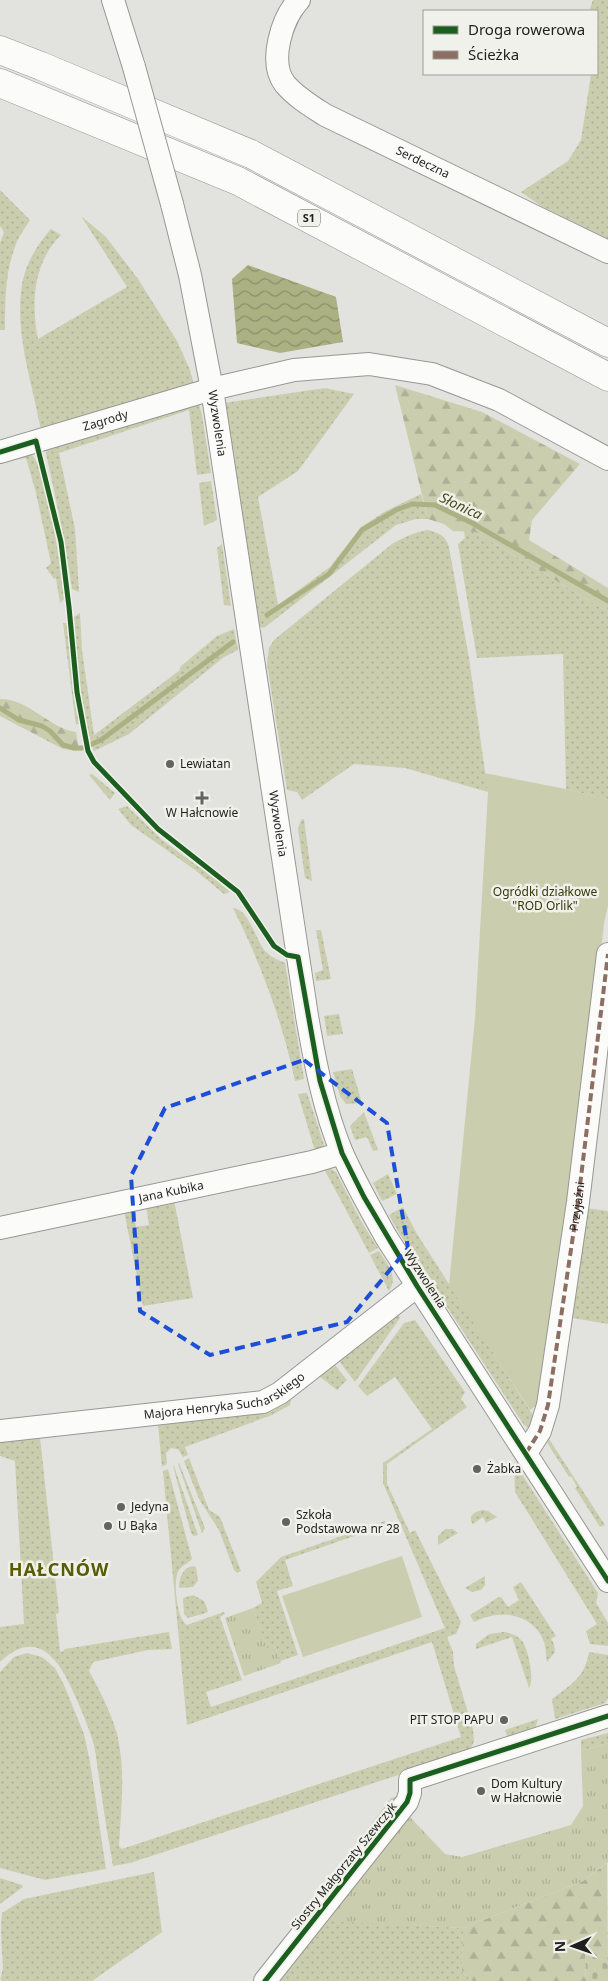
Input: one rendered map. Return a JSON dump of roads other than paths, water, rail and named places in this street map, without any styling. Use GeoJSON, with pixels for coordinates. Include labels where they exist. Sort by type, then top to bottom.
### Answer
{"type":"FeatureCollection","features":[{"type":"Feature","properties":{"kind":"highway","name":"S1"},"geometry":{"type":"LineString","coordinates":[[0,50],[251,154],[608,343]]}},
{"type":"Feature","properties":{"kind":"highway","name":"S1"},"geometry":{"type":"LineString","coordinates":[[0,83],[238,181],[608,377]]}},
{"type":"Feature","properties":{"kind":"street","name":"Wyzwolenia"},"geometry":{"type":"LineString","coordinates":[[113,0],[134,66],[190,275],[212,389],[307,1016],[320,1081],[333,1129],[342,1153],[364,1197],[417,1286],[608,1581]]}},
{"type":"Feature","properties":{"kind":"street","name":"Serdeczna"},"geometry":{"type":"LineString","coordinates":[[299,0],[285,20],[279,40],[278,64],[284,82],[303,101],[608,252]]}},
{"type":"Feature","properties":{"kind":"street","name":"Zagrody"},"geometry":{"type":"LineString","coordinates":[[0,452],[212,389],[294,370],[369,364],[432,374],[499,400],[608,460]]}},
{"type":"Feature","properties":{"kind":"street","name":"Przyjaźni"},"geometry":{"type":"LineString","coordinates":[[526,1453],[540,1431],[548,1405],[578,1202],[608,954]]}},
{"type":"Feature","properties":{"kind":"street","name":"Jana Kubika"},"geometry":{"type":"LineString","coordinates":[[0,1228],[312,1162],[342,1153]]}},
{"type":"Feature","properties":{"kind":"street","name":"Majora Henryka Sucharskiego"},"geometry":{"type":"LineString","coordinates":[[0,1431],[263,1402],[280,1393],[417,1286]]}},
{"type":"Feature","properties":{"kind":"street","name":"Siostry Małgorzaty Szewczyk"},"geometry":{"type":"LineString","coordinates":[[265,1981],[407,1802],[410,1793],[410,1780],[608,1716]]}},
{"type":"Feature","properties":{"kind":"water"},"geometry":{"type":"Polygon","coordinates":[[[248,265],[336,297],[343,342],[280,353],[237,343],[232,279],[248,265]]]}},
{"type":"Feature","properties":{"kind":"waterway","name":"Słonica"},"geometry":{"type":"LineString","coordinates":[[267,615],[329,574],[362,530],[396,510],[412,504],[435,505],[472,523],[608,601]]}},
{"type":"Feature","properties":{"kind":"waterway","name":"Słonica"},"geometry":{"type":"LineString","coordinates":[[0,708],[19,720],[42,726],[50,731],[63,745],[83,748],[101,740],[233,642]]}},
{"type":"Feature","properties":{"kind":"place","name":"Lewiatan"},"geometry":{"type":"Point","coordinates":[170,764]}},
{"type":"Feature","properties":{"kind":"place","name":"W Hałcnowie"},"geometry":{"type":"Point","coordinates":[202,798]}},
{"type":"Feature","properties":{"kind":"place","name":"Żabka"},"geometry":{"type":"Point","coordinates":[477,1469]}},
{"type":"Feature","properties":{"kind":"place","name":"Jedyna"},"geometry":{"type":"Point","coordinates":[121,1507]}},
{"type":"Feature","properties":{"kind":"place","name":"Szkoła Podstawowa nr 28"},"geometry":{"type":"Point","coordinates":[286,1522]}},
{"type":"Feature","properties":{"kind":"place","name":"U Bąka"},"geometry":{"type":"Point","coordinates":[108,1526]}},
{"type":"Feature","properties":{"kind":"place","name":"PIT STOP PAPU"},"geometry":{"type":"Point","coordinates":[504,1720]}},
{"type":"Feature","properties":{"kind":"place","name":"Dom Kultury w Hałcnowie"},"geometry":{"type":"Point","coordinates":[481,1791]}},
{"type":"Feature","properties":{"kind":"district","name":"HAŁCNÓW"},"geometry":{"type":"Point","coordinates":[59,1570]}},
{"type":"Feature","properties":{"kind":"park label","name":"Ogródki działkowe \"ROD Orlik\""},"geometry":{"type":"Point","coordinates":[545,899]}}]}
